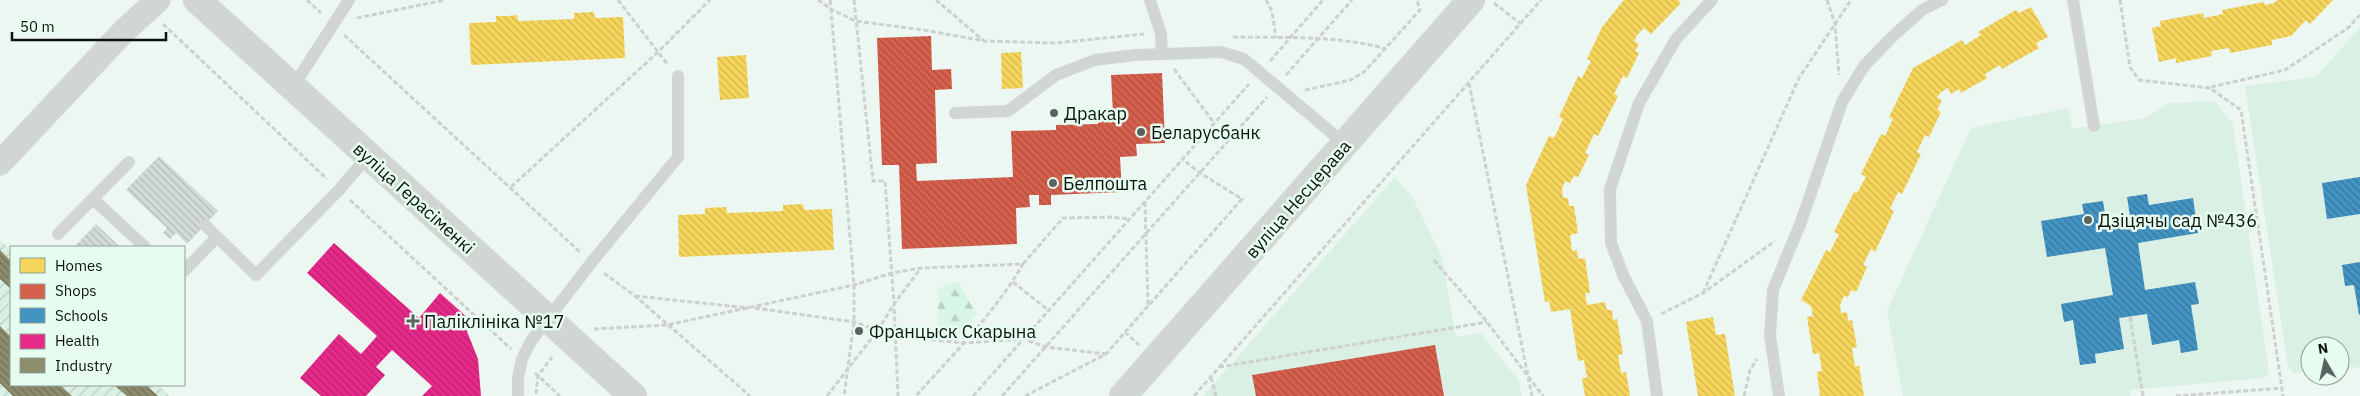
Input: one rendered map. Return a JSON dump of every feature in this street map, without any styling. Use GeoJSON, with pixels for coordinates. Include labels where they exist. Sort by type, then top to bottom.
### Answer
{"type":"FeatureCollection","features":[{"type":"Feature","properties":{"kind":"street","name":"вуліца Герасіменкі"},"geometry":{"type":"LineString","coordinates":[[197,0],[633,396]]}},
{"type":"Feature","properties":{"kind":"street","name":"вуліца Несцерава"},"geometry":{"type":"LineString","coordinates":[[1123,396],[1471,0]]}},
{"type":"Feature","properties":{"kind":"street"},"geometry":{"type":"LineString","coordinates":[[0,163],[125,30],[160,11]]}},
{"type":"Feature","properties":{"kind":"lane"},"geometry":{"type":"LineString","coordinates":[[293,87],[349,0]]}},
{"type":"Feature","properties":{"kind":"lane"},"geometry":{"type":"LineString","coordinates":[[1150,0],[1161,34],[1162,54]]}},
{"type":"Feature","properties":{"kind":"lane"},"geometry":{"type":"LineString","coordinates":[[1657,396],[1647,321],[1624,277],[1611,243],[1610,189],[1639,103],[1676,39],[1712,0]]}},
{"type":"Feature","properties":{"kind":"lane"},"geometry":{"type":"LineString","coordinates":[[1778,396],[1770,336],[1773,290],[1802,222],[1842,102],[1864,66],[1892,37],[1922,10],[1942,0]]}},
{"type":"Feature","properties":{"kind":"lane"},"geometry":{"type":"LineString","coordinates":[[2072,0],[2094,126]]}},
{"type":"Feature","properties":{"kind":"lane"},"geometry":{"type":"LineString","coordinates":[[955,113],[1008,111],[1056,75],[1095,60],[1162,54],[1221,52],[1244,58],[1345,144]]}},
{"type":"Feature","properties":{"kind":"lane"},"geometry":{"type":"LineString","coordinates":[[518,396],[518,378],[522,359],[547,319],[678,157],[678,76]]}},
{"type":"Feature","properties":{"kind":"lane"},"geometry":{"type":"LineString","coordinates":[[205,225],[256,275],[339,190],[368,156]]}},
{"type":"Feature","properties":{"kind":"lane"},"geometry":{"type":"LineString","coordinates":[[58,234],[129,162]]}},
{"type":"Feature","properties":{"kind":"lane"},"geometry":{"type":"LineString","coordinates":[[94,199],[144,246]]}},
{"type":"Feature","properties":{"kind":"lane"},"geometry":{"type":"LineString","coordinates":[[185,270],[217,237]]}},
{"type":"Feature","properties":{"kind":"path"},"geometry":{"type":"LineString","coordinates":[[307,0],[591,263],[635,296],[667,326],[750,396]]}},
{"type":"Feature","properties":{"kind":"path"},"geometry":{"type":"LineString","coordinates":[[332,24],[445,0]]}},
{"type":"Feature","properties":{"kind":"path"},"geometry":{"type":"LineString","coordinates":[[618,0],[678,76]]}},
{"type":"Feature","properties":{"kind":"path"},"geometry":{"type":"LineString","coordinates":[[511,187],[658,53],[710,0]]}},
{"type":"Feature","properties":{"kind":"path"},"geometry":{"type":"LineString","coordinates":[[818,0],[830,9],[855,21],[924,30],[985,41],[1055,43],[1134,34],[1161,34]]}},
{"type":"Feature","properties":{"kind":"path"},"geometry":{"type":"LineString","coordinates":[[830,0],[854,285],[854,322],[844,396]]}},
{"type":"Feature","properties":{"kind":"path"},"geometry":{"type":"LineString","coordinates":[[854,0],[873,181],[885,181],[894,304],[898,396]]}},
{"type":"Feature","properties":{"kind":"path"},"geometry":{"type":"LineString","coordinates":[[936,0],[985,41]]}},
{"type":"Feature","properties":{"kind":"path"},"geometry":{"type":"LineString","coordinates":[[1266,0],[1272,11],[1276,38]]}},
{"type":"Feature","properties":{"kind":"path"},"geometry":{"type":"LineString","coordinates":[[972,396],[1323,0]]}},
{"type":"Feature","properties":{"kind":"path"},"geometry":{"type":"LineString","coordinates":[[1002,396],[1352,0]]}},
{"type":"Feature","properties":{"kind":"path"},"geometry":{"type":"LineString","coordinates":[[1276,86],[1297,91],[1351,80],[1365,71],[1420,10],[1417,0]]}},
{"type":"Feature","properties":{"kind":"path"},"geometry":{"type":"LineString","coordinates":[[1490,0],[1521,24]]}},
{"type":"Feature","properties":{"kind":"path"},"geometry":{"type":"LineString","coordinates":[[1194,396],[1542,0]]}},
{"type":"Feature","properties":{"kind":"path"},"geometry":{"type":"LineString","coordinates":[[1827,0],[1835,24],[1842,102]]}},
{"type":"Feature","properties":{"kind":"path"},"geometry":{"type":"LineString","coordinates":[[1703,293],[1799,78],[1851,0]]}},
{"type":"Feature","properties":{"kind":"path"},"geometry":{"type":"LineString","coordinates":[[2120,0],[2130,68],[2139,80],[2210,88],[2285,70],[2348,28],[2360,15]]}},
{"type":"Feature","properties":{"kind":"path"},"geometry":{"type":"LineString","coordinates":[[160,11],[339,190],[560,396]]}},
{"type":"Feature","properties":{"kind":"path"},"geometry":{"type":"LineString","coordinates":[[1229,37],[1290,37],[1369,44],[1386,49]]}},
{"type":"Feature","properties":{"kind":"path"},"geometry":{"type":"LineString","coordinates":[[1162,54],[1214,123]]}},
{"type":"Feature","properties":{"kind":"path"},"geometry":{"type":"LineString","coordinates":[[1469,82],[1532,396]]}},
{"type":"Feature","properties":{"kind":"path"},"geometry":{"type":"LineString","coordinates":[[2210,88],[2241,110],[2283,396]]}},
{"type":"Feature","properties":{"kind":"path"},"geometry":{"type":"LineString","coordinates":[[1025,396],[1106,354],[1242,199],[1200,173],[1182,159]]}},
{"type":"Feature","properties":{"kind":"path"},"geometry":{"type":"LineString","coordinates":[[1145,201],[1148,305]]}},
{"type":"Feature","properties":{"kind":"path"},"geometry":{"type":"LineString","coordinates":[[916,396],[964,342],[1013,282],[1023,264],[1063,218],[1112,217],[1129,220]]}},
{"type":"Feature","properties":{"kind":"path"},"geometry":{"type":"LineString","coordinates":[[1647,321],[1703,293],[1802,222]]}},
{"type":"Feature","properties":{"kind":"path"},"geometry":{"type":"LineString","coordinates":[[1434,260],[1488,322],[1529,379],[1544,396]]}},
{"type":"Feature","properties":{"kind":"path"},"geometry":{"type":"LineString","coordinates":[[584,329],[667,326],[854,285],[892,273],[921,268],[1023,264]]}},
{"type":"Feature","properties":{"kind":"path"},"geometry":{"type":"LineString","coordinates":[[827,396],[878,330],[894,304],[921,268]]}},
{"type":"Feature","properties":{"kind":"path"},"geometry":{"type":"LineString","coordinates":[[1013,282],[1048,310]]}},
{"type":"Feature","properties":{"kind":"path"},"geometry":{"type":"LineString","coordinates":[[635,296],[752,308],[854,322],[894,336],[964,342],[1023,339],[1046,347],[1106,354]]}},
{"type":"Feature","properties":{"kind":"path"},"geometry":{"type":"LineString","coordinates":[[2130,317],[2143,396]]}},
{"type":"Feature","properties":{"kind":"path"},"geometry":{"type":"LineString","coordinates":[[1219,367],[1488,322]]}},
{"type":"Feature","properties":{"kind":"path"},"geometry":{"type":"LineString","coordinates":[[1744,396],[1750,370],[1770,336]]}},
{"type":"Feature","properties":{"kind":"path"},"geometry":{"type":"LineString","coordinates":[[536,396],[538,376],[552,357]]}},
{"type":"Feature","properties":{"kind":"path"},"geometry":{"type":"LineString","coordinates":[[1211,377],[1216,396]]}},
{"type":"Feature","properties":{"kind":"path"},"geometry":{"type":"LineString","coordinates":[[2176,396],[2282,388]]}},
{"type":"Feature","properties":{"kind":"shaded area"},"geometry":{"type":"Polygon","coordinates":[[[2360,27],[2360,367],[2350,368],[2350,336],[2300,336],[2300,373],[2294,373],[2288,368],[2245,86],[2316,77],[2360,27]]]}},
{"type":"Feature","properties":{"kind":"shaded area","name":"Дзіцячы сад №436"},"geometry":{"type":"Polygon","coordinates":[[[2215,101],[2233,124],[2269,373],[2264,378],[2130,390],[2130,396],[1903,396],[1887,311],[1971,128],[2068,108],[2072,129],[2145,118],[2170,103],[2215,101]]]}},
{"type":"Feature","properties":{"kind":"shaded area"},"geometry":{"type":"Polygon","coordinates":[[[1395,177],[1413,198],[1442,257],[1456,337],[1481,333],[1519,381],[1522,396],[1203,396],[1395,177]]]}},
{"type":"Feature","properties":{"kind":"shaded area"},"geometry":{"type":"Polygon","coordinates":[[[0,240],[10,249],[10,386],[159,386],[170,396],[0,396],[0,240]]]}},
{"type":"Feature","properties":{"kind":"green space"},"geometry":{"type":"Polygon","coordinates":[[[958,281],[977,315],[955,336],[938,331],[938,288],[958,281]]]}},
{"type":"Feature","properties":{"kind":"building: Homes"},"geometry":{"type":"Polygon","coordinates":[[[1624,0],[1678,0],[1681,3],[1651,34],[1644,28],[1638,34],[1634,41],[1639,44],[1635,51],[1639,53],[1627,78],[1623,76],[1614,94],[1618,96],[1598,136],[1594,134],[1585,153],[1589,155],[1578,177],[1574,176],[1570,183],[1565,181],[1562,189],[1563,198],[1568,198],[1569,206],[1574,206],[1578,233],[1570,235],[1572,251],[1577,250],[1578,259],[1585,258],[1590,293],[1585,293],[1587,305],[1605,302],[1607,310],[1612,310],[1613,320],[1617,319],[1623,354],[1618,355],[1621,373],[1626,372],[1630,396],[1585,396],[1582,378],[1587,378],[1584,360],[1578,361],[1570,309],[1551,312],[1549,301],[1545,302],[1526,185],[1549,136],[1554,138],[1563,119],[1559,117],[1578,76],[1582,78],[1591,61],[1587,59],[1602,27],[1624,0]]]}},
{"type":"Feature","properties":{"kind":"building: Homes"},"geometry":{"type":"Polygon","coordinates":[[[2277,0],[2333,0],[2310,24],[2306,20],[2291,36],[2272,40],[2272,45],[2230,53],[2229,48],[2211,51],[2212,56],[2176,63],[2176,58],[2159,62],[2152,28],[2161,26],[2160,21],[2203,13],[2204,18],[2223,14],[2222,10],[2264,2],[2265,5],[2274,3],[2277,0]]]}},
{"type":"Feature","properties":{"kind":"building: Homes"},"geometry":{"type":"Polygon","coordinates":[[[2031,7],[2048,37],[2036,43],[2039,48],[2002,69],[2000,65],[1985,74],[1987,78],[1961,93],[1959,89],[1951,94],[1948,88],[1940,93],[1937,98],[1942,100],[1937,110],[1941,112],[1929,137],[1925,135],[1917,152],[1921,154],[1902,194],[1898,192],[1890,209],[1894,211],[1875,252],[1871,249],[1863,265],[1867,267],[1856,292],[1851,290],[1848,297],[1844,296],[1840,305],[1841,313],[1847,312],[1848,321],[1852,320],[1857,347],[1852,348],[1855,366],[1859,366],[1864,396],[1820,396],[1817,372],[1822,371],[1819,353],[1813,354],[1807,317],[1813,316],[1811,306],[1801,300],[1826,250],[1830,252],[1839,234],[1834,232],[1854,192],[1857,193],[1866,177],[1861,174],[1881,134],[1885,136],[1893,119],[1889,117],[1913,68],[1962,40],[1965,45],[1981,35],[1978,32],[2016,10],[2019,13],[2031,7]]]}},
{"type":"Feature","properties":{"kind":"building: Homes"},"geometry":{"type":"Polygon","coordinates":[[[594,12],[595,18],[623,17],[625,58],[471,65],[469,23],[496,22],[496,16],[517,15],[518,21],[574,19],[574,13],[594,12]]]}},
{"type":"Feature","properties":{"kind":"building: Homes"},"geometry":{"type":"Polygon","coordinates":[[[1021,52],[1023,88],[1002,89],[1001,53],[1021,52]]]}},
{"type":"Feature","properties":{"kind":"building: Homes"},"geometry":{"type":"Polygon","coordinates":[[[746,55],[749,98],[720,100],[717,57],[746,55]]]}},
{"type":"Feature","properties":{"kind":"building: Homes"},"geometry":{"type":"Polygon","coordinates":[[[803,204],[804,210],[832,209],[834,250],[679,257],[678,215],[705,214],[705,208],[726,207],[727,213],[783,211],[783,205],[803,204]]]}},
{"type":"Feature","properties":{"kind":"building: Homes"},"geometry":{"type":"Polygon","coordinates":[[[1713,317],[1716,335],[1725,334],[1735,396],[1698,396],[1686,322],[1713,317]]]}},
{"type":"Feature","properties":{"kind":"building: Shops"},"geometry":{"type":"Polygon","coordinates":[[[931,36],[932,70],[951,69],[952,89],[935,90],[937,163],[916,164],[917,181],[1013,177],[1011,131],[1056,130],[1056,125],[1098,124],[1098,115],[1113,114],[1111,75],[1162,73],[1165,143],[1136,144],[1137,156],[1120,157],[1122,192],[1051,195],[1051,205],[1039,205],[1039,195],[1029,195],[1030,207],[1016,208],[1017,244],[902,249],[899,165],[882,165],[877,38],[931,36]]]}},
{"type":"Feature","properties":{"kind":"building: Shops"},"geometry":{"type":"Polygon","coordinates":[[[1435,345],[1444,396],[1256,396],[1252,375],[1435,345]]]}},
{"type":"Feature","properties":{"kind":"building: Schools"},"geometry":{"type":"Polygon","coordinates":[[[2360,177],[2360,214],[2327,219],[2322,183],[2360,177]]]}},
{"type":"Feature","properties":{"kind":"building: Schools"},"geometry":{"type":"Polygon","coordinates":[[[2147,194],[2149,205],[2193,198],[2198,233],[2138,243],[2145,290],[2195,282],[2199,304],[2191,305],[2198,350],[2181,353],[2179,340],[2152,345],[2147,314],[2119,318],[2124,349],[2095,354],[2096,363],[2080,365],[2073,320],[2064,322],[2061,304],[2113,295],[2105,248],[2047,257],[2041,221],[2084,214],[2082,204],[2103,201],[2106,220],[2130,216],[2127,197],[2147,194]]]}},
{"type":"Feature","properties":{"kind":"building: Schools"},"geometry":{"type":"Polygon","coordinates":[[[2360,262],[2359,315],[2354,285],[2345,286],[2342,265],[2360,262]]]}},
{"type":"Feature","properties":{"kind":"building: Health","name":"Паліклініка №17"},"geometry":{"type":"Polygon","coordinates":[[[334,243],[419,318],[440,293],[469,319],[464,324],[478,359],[481,396],[422,396],[432,386],[392,350],[376,367],[385,375],[366,396],[321,396],[300,378],[339,334],[361,354],[377,336],[307,273],[334,243]]]}},
{"type":"Feature","properties":{"kind":"building: Industry"},"geometry":{"type":"Polygon","coordinates":[[[0,250],[10,260],[10,288],[0,279],[0,250]]]}},
{"type":"Feature","properties":{"kind":"building: Industry"},"geometry":{"type":"Polygon","coordinates":[[[0,326],[10,336],[10,386],[61,386],[72,396],[13,396],[0,383],[0,326]]]}},
{"type":"Feature","properties":{"kind":"building: Industry"},"geometry":{"type":"Polygon","coordinates":[[[115,386],[147,386],[158,396],[127,396],[115,386]]]}},
{"type":"Feature","properties":{"kind":"building: Other"},"geometry":{"type":"Polygon","coordinates":[[[159,156],[218,211],[187,244],[176,233],[170,239],[163,233],[167,228],[126,190],[159,156]]]}},
{"type":"Feature","properties":{"kind":"building: Other"},"geometry":{"type":"Polygon","coordinates":[[[96,224],[119,246],[75,246],[96,224]]]}},
{"type":"Feature","properties":{"kind":"place","name":"Дракар"},"geometry":{"type":"Point","coordinates":[1054,113]}},
{"type":"Feature","properties":{"kind":"place","name":"Беларусбанк"},"geometry":{"type":"Point","coordinates":[1141,132]}},
{"type":"Feature","properties":{"kind":"place","name":"Белпошта"},"geometry":{"type":"Point","coordinates":[1053,183]}},
{"type":"Feature","properties":{"kind":"place","name":"Дзіцячы сад №436"},"geometry":{"type":"Point","coordinates":[2088,220]}},
{"type":"Feature","properties":{"kind":"place","name":"Паліклініка №17"},"geometry":{"type":"Point","coordinates":[413,321]}},
{"type":"Feature","properties":{"kind":"place","name":"Францыск Скарына"},"geometry":{"type":"Point","coordinates":[859,331]}}]}
